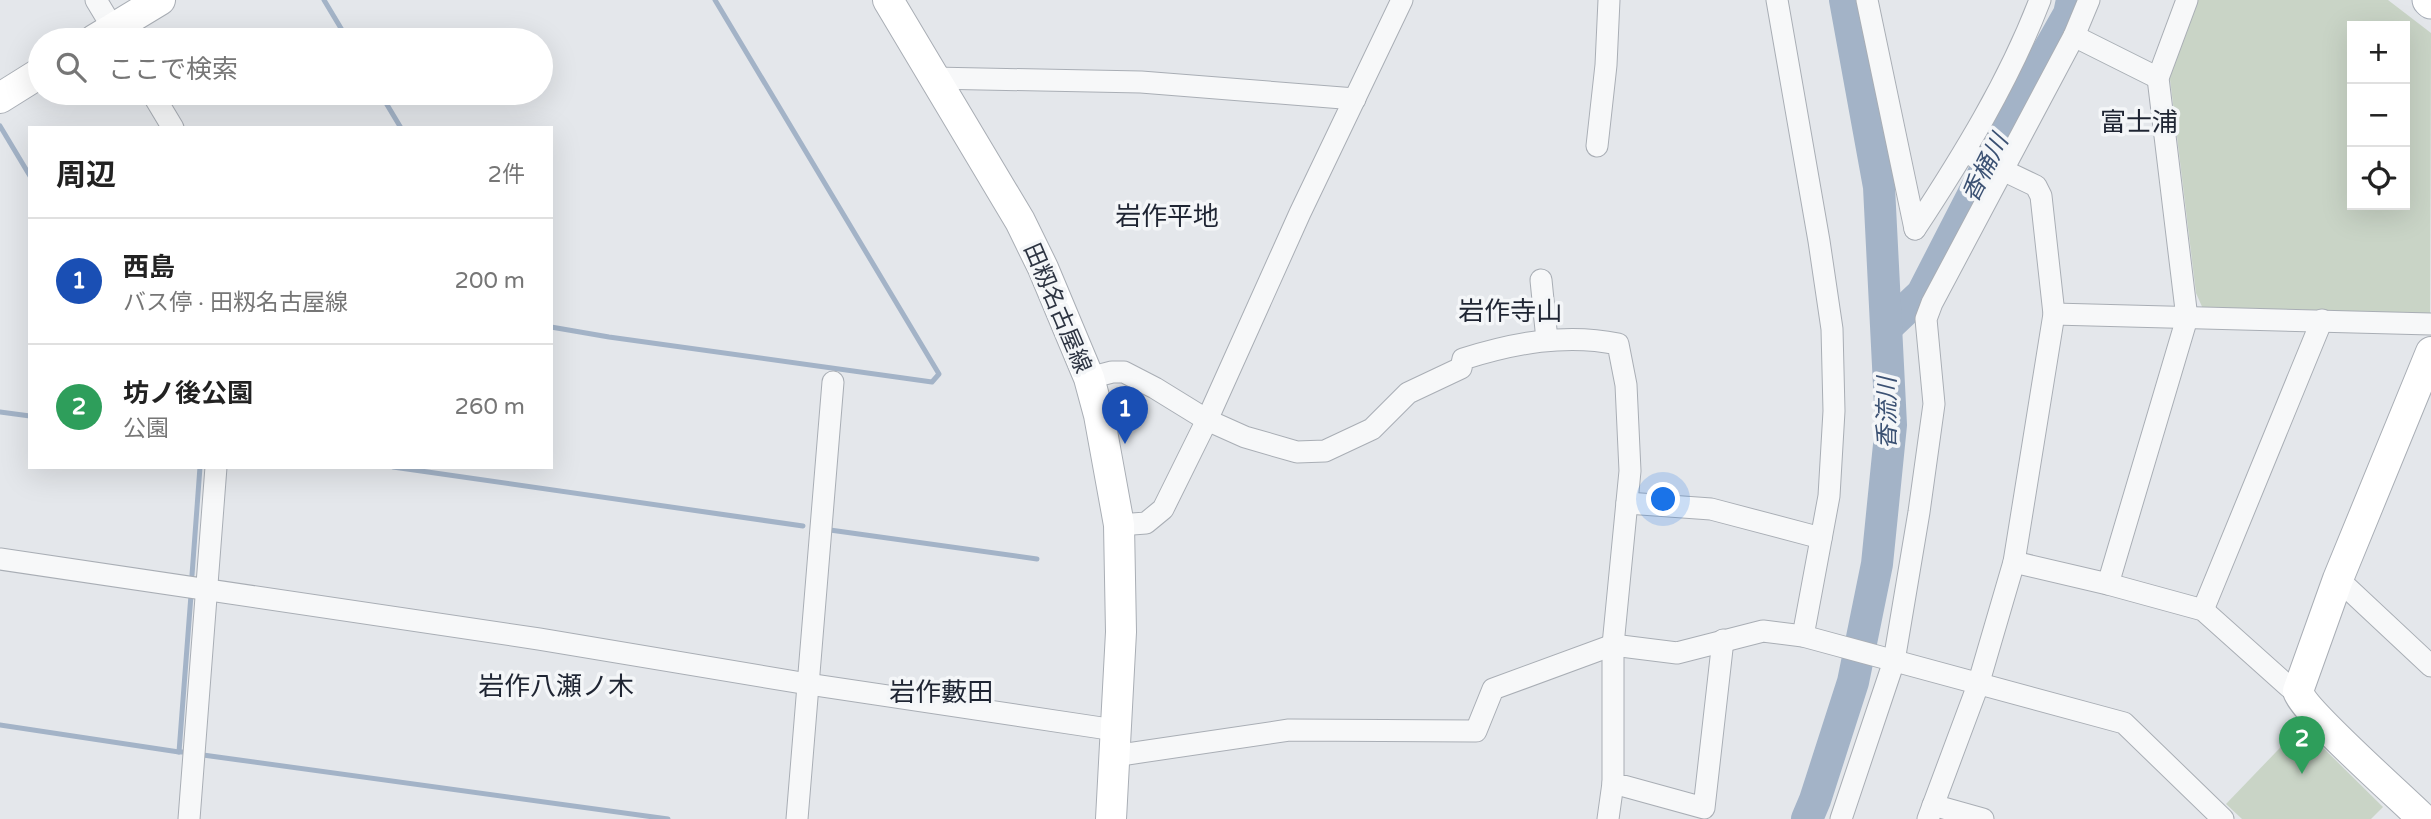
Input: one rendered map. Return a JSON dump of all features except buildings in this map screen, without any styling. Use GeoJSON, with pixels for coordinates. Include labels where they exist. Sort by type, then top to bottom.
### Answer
{"type":"FeatureCollection","features":[{"type":"Feature","properties":{"kind":"main road"},"geometry":{"type":"LineString","coordinates":[[120,28],[160,0]]}},
{"type":"Feature","properties":{"kind":"main road","name":"田籾名古屋線"},"geometry":{"type":"LineString","coordinates":[[888,0],[1020,222],[1043,268],[1089,378],[1099,415],[1119,525],[1121,632],[1111,819]]}},
{"type":"Feature","properties":{"kind":"main road"},"geometry":{"type":"LineString","coordinates":[[0,98],[28,80]]}},
{"type":"Feature","properties":{"kind":"main road"},"geometry":{"type":"LineString","coordinates":[[2423,819],[2328,727],[2303,701],[2298,691],[2338,579],[2431,352]]}},
{"type":"Feature","properties":{"kind":"street"},"geometry":{"type":"LineString","coordinates":[[96,0],[106,28]]}},
{"type":"Feature","properties":{"kind":"street"},"geometry":{"type":"LineString","coordinates":[[1119,525],[1146,523],[1159,515],[1207,420],[1300,213],[1402,0]]}},
{"type":"Feature","properties":{"kind":"street"},"geometry":{"type":"LineString","coordinates":[[1597,146],[1606,65],[1609,0]]}},
{"type":"Feature","properties":{"kind":"street"},"geometry":{"type":"LineString","coordinates":[[1777,0],[1832,328],[1834,411],[1829,496],[1810,638]]}},
{"type":"Feature","properties":{"kind":"street"},"geometry":{"type":"LineString","coordinates":[[1867,0],[1915,229],[1968,153],[2025,40],[2040,0]]}},
{"type":"Feature","properties":{"kind":"street"},"geometry":{"type":"LineString","coordinates":[[1841,819],[1889,659],[1919,512],[1934,404],[1926,319],[2002,169],[2074,36],[2089,0]]}},
{"type":"Feature","properties":{"kind":"street"},"geometry":{"type":"LineString","coordinates":[[2108,584],[2187,318],[2158,78],[2187,0]]}},
{"type":"Feature","properties":{"kind":"street"},"geometry":{"type":"LineString","coordinates":[[2074,36],[2158,78]]}},
{"type":"Feature","properties":{"kind":"street"},"geometry":{"type":"LineString","coordinates":[[933,78],[1141,82],[1355,99]]}},
{"type":"Feature","properties":{"kind":"street"},"geometry":{"type":"LineString","coordinates":[[159,105],[172,126]]}},
{"type":"Feature","properties":{"kind":"street"},"geometry":{"type":"LineString","coordinates":[[1968,153],[2036,186],[2041,196],[2054,314],[2014,562],[1978,685],[1931,812],[1983,819]]}},
{"type":"Feature","properties":{"kind":"street"},"geometry":{"type":"LineString","coordinates":[[1541,281],[1547,340]]}},
{"type":"Feature","properties":{"kind":"street"},"geometry":{"type":"LineString","coordinates":[[2054,314],[2431,324]]}},
{"type":"Feature","properties":{"kind":"street"},"geometry":{"type":"LineString","coordinates":[[2203,610],[2322,320]]}},
{"type":"Feature","properties":{"kind":"street"},"geometry":{"type":"LineString","coordinates":[[1089,378],[1124,372],[1207,420],[1245,438],[1297,452],[1325,451],[1372,429],[1408,393],[1461,368],[1463,359],[1508,345],[1547,340],[1602,340],[1618,344],[1626,384],[1630,471],[1613,645],[1613,783],[1608,819]]}},
{"type":"Feature","properties":{"kind":"street"},"geometry":{"type":"LineString","coordinates":[[797,819],[833,382]]}},
{"type":"Feature","properties":{"kind":"street"},"geometry":{"type":"LineString","coordinates":[[189,819],[216,469]]}},
{"type":"Feature","properties":{"kind":"street"},"geometry":{"type":"LineString","coordinates":[[1627,503],[1711,509],[1822,538]]}},
{"type":"Feature","properties":{"kind":"street"},"geometry":{"type":"LineString","coordinates":[[0,559],[615,650],[1115,743],[1289,730],[1476,732],[1493,689],[1613,645],[1677,653],[1763,631],[1810,638],[2124,723],[2223,819]]}},
{"type":"Feature","properties":{"kind":"street"},"geometry":{"type":"LineString","coordinates":[[2014,562],[2203,610],[2289,687],[2298,691]]}},
{"type":"Feature","properties":{"kind":"street"},"geometry":{"type":"LineString","coordinates":[[2338,579],[2431,665]]}},
{"type":"Feature","properties":{"kind":"street"},"geometry":{"type":"LineString","coordinates":[[1613,783],[1704,808],[1723,640]]}},
{"type":"Feature","properties":{"kind":"green space"},"geometry":{"type":"Polygon","coordinates":[[[2198,0],[2388,0],[2431,33],[2430,315],[2203,309],[2196,293],[2169,71],[2198,0]]]}},
{"type":"Feature","properties":{"kind":"green space"},"geometry":{"type":"Polygon","coordinates":[[[2301,726],[2383,807],[2371,819],[2242,819],[2226,804],[2301,726]]]}},
{"type":"Feature","properties":{"kind":"waterway"},"geometry":{"type":"LineString","coordinates":[[324,0],[341,28]]}},
{"type":"Feature","properties":{"kind":"waterway"},"geometry":{"type":"LineString","coordinates":[[553,327],[932,382],[939,374],[715,0]]}},
{"type":"Feature","properties":{"kind":"waterway","name":"香流川"},"geometry":{"type":"LineString","coordinates":[[1807,819],[1853,682],[1877,564],[1891,425],[1879,187],[1845,0]]}},
{"type":"Feature","properties":{"kind":"waterway","name":"香桶川"},"geometry":{"type":"LineString","coordinates":[[1887,327],[1922,294],[2005,127],[2069,14],[2072,0]]}},
{"type":"Feature","properties":{"kind":"waterway"},"geometry":{"type":"LineString","coordinates":[[387,105],[400,126]]}},
{"type":"Feature","properties":{"kind":"waterway"},"geometry":{"type":"LineString","coordinates":[[0,126],[28,173]]}},
{"type":"Feature","properties":{"kind":"waterway"},"geometry":{"type":"LineString","coordinates":[[0,412],[28,416]]}},
{"type":"Feature","properties":{"kind":"waterway"},"geometry":{"type":"LineString","coordinates":[[192,575],[200,469]]}},
{"type":"Feature","properties":{"kind":"waterway"},"geometry":{"type":"LineString","coordinates":[[407,469],[803,526]]}},
{"type":"Feature","properties":{"kind":"waterway"},"geometry":{"type":"LineString","coordinates":[[830,530],[1037,559]]}},
{"type":"Feature","properties":{"kind":"waterway"},"geometry":{"type":"LineString","coordinates":[[183,752],[179,752],[191,595]]}},
{"type":"Feature","properties":{"kind":"waterway"},"geometry":{"type":"LineString","coordinates":[[0,725],[179,752]]}},
{"type":"Feature","properties":{"kind":"waterway"},"geometry":{"type":"LineString","coordinates":[[203,755],[668,819]]}},
{"type":"Feature","properties":{"kind":"place","name":"西島"},"geometry":{"type":"Point","coordinates":[1125,444]}},
{"type":"Feature","properties":{"kind":"place","name":"坊ノ後公園"},"geometry":{"type":"Point","coordinates":[2302,774]}},
{"type":"Feature","properties":{"kind":"district","name":"富士浦"},"geometry":{"type":"Point","coordinates":[2139,122]}},
{"type":"Feature","properties":{"kind":"district","name":"岩作平地"},"geometry":{"type":"Point","coordinates":[1167,216]}},
{"type":"Feature","properties":{"kind":"district","name":"岩作寺山"},"geometry":{"type":"Point","coordinates":[1510,311]}},
{"type":"Feature","properties":{"kind":"district","name":"岩作八瀬ノ木"},"geometry":{"type":"Point","coordinates":[556,686]}},
{"type":"Feature","properties":{"kind":"district","name":"岩作藪田"},"geometry":{"type":"Point","coordinates":[941,692]}}]}
